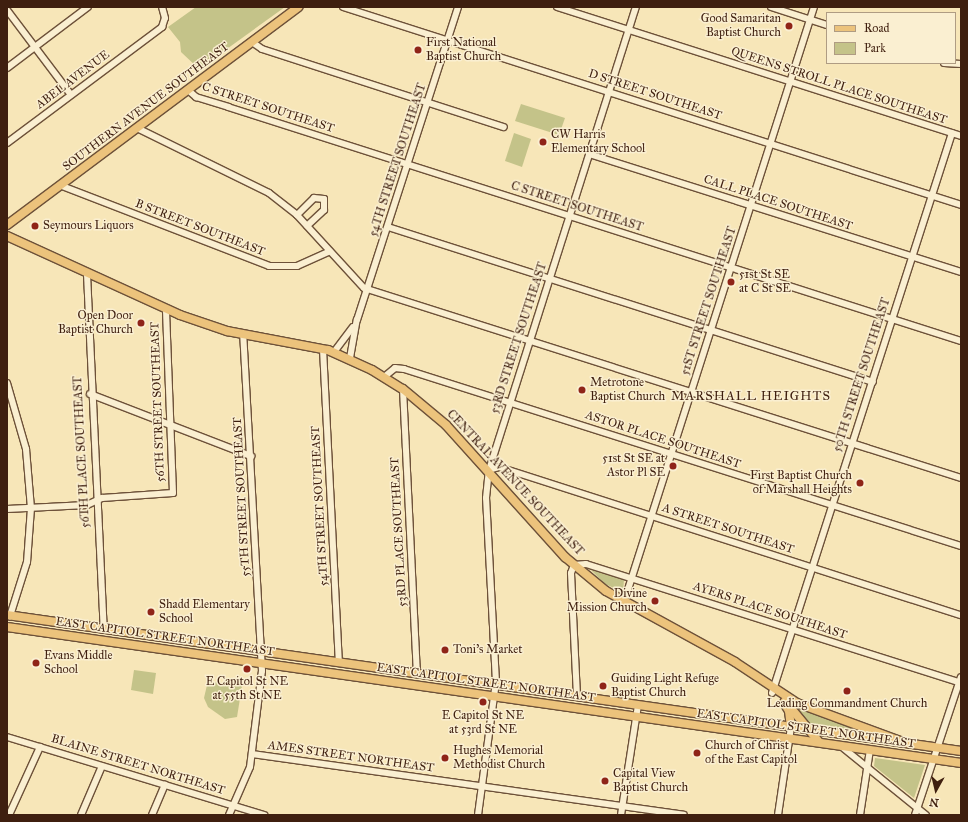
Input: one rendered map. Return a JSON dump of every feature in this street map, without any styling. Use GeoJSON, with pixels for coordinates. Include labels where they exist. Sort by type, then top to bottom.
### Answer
{"type":"FeatureCollection","features":[{"type":"Feature","properties":{"kind":"main road","name":"SOUTHERN AVENUE SOUTHEAST"},"geometry":{"type":"LineString","coordinates":[[7,225],[62,186],[298,7]]}},
{"type":"Feature","properties":{"kind":"main road","name":"CENTRAL AVENUE SOUTHEAST"},"geometry":{"type":"LineString","coordinates":[[7,236],[166,310],[243,335],[334,352],[350,358],[384,377],[403,389],[446,425],[489,470],[574,565],[624,602],[709,647],[773,691],[807,708],[903,742]]}},
{"type":"Feature","properties":{"kind":"main road"},"geometry":{"type":"LineString","coordinates":[[8,615],[104,629],[262,657],[339,662],[903,742],[937,753],[961,751]]}},
{"type":"Feature","properties":{"kind":"main road","name":"EAST CAPITOL STREET NORTHEAST"},"geometry":{"type":"LineString","coordinates":[[7,627],[262,657],[495,696],[870,750],[937,753],[961,763]]}},
{"type":"Feature","properties":{"kind":"main road"},"geometry":{"type":"LineString","coordinates":[[773,691],[781,699],[789,711],[791,726]]}},
{"type":"Feature","properties":{"kind":"main road"},"geometry":{"type":"LineString","coordinates":[[781,699],[792,706],[806,729],[821,743]]}},
{"type":"Feature","properties":{"kind":"street"},"geometry":{"type":"LineString","coordinates":[[7,68],[88,7]]}},
{"type":"Feature","properties":{"kind":"street","name":"ABEL AVENUE"},"geometry":{"type":"LineString","coordinates":[[7,143],[153,34],[164,24],[162,7]]}},
{"type":"Feature","properties":{"kind":"street","name":"D STREET SOUTHEAST"},"geometry":{"type":"LineString","coordinates":[[343,7],[961,205]]}},
{"type":"Feature","properties":{"kind":"street","name":"54TH STREET SOUTHEAST"},"geometry":{"type":"LineString","coordinates":[[350,358],[357,320],[458,7]]}},
{"type":"Feature","properties":{"kind":"street","name":"QUEENS STROLL PLACE SOUTHEAST"},"geometry":{"type":"LineString","coordinates":[[557,7],[961,136]]}},
{"type":"Feature","properties":{"kind":"street","name":"53RD STREET SOUTHEAST"},"geometry":{"type":"LineString","coordinates":[[478,815],[496,685],[486,498],[489,470],[636,7]]}},
{"type":"Feature","properties":{"kind":"street"},"geometry":{"type":"LineString","coordinates":[[771,7],[826,25]]}},
{"type":"Feature","properties":{"kind":"street","name":"51ST STREET SOUTHEAST"},"geometry":{"type":"LineString","coordinates":[[624,602],[814,7]]}},
{"type":"Feature","properties":{"kind":"street"},"geometry":{"type":"LineString","coordinates":[[7,10],[71,95]]}},
{"type":"Feature","properties":{"kind":"street"},"geometry":{"type":"LineString","coordinates":[[252,42],[262,49],[504,127]]}},
{"type":"Feature","properties":{"kind":"street","name":"C STREET SOUTHEAST"},"geometry":{"type":"LineString","coordinates":[[188,90],[196,97],[961,341]]}},
{"type":"Feature","properties":{"kind":"street"},"geometry":{"type":"LineString","coordinates":[[137,128],[252,183],[297,215],[368,289],[961,478]]}},
{"type":"Feature","properties":{"kind":"street","name":"50TH STREET SOUTHEAST"},"geometry":{"type":"LineString","coordinates":[[773,691],[794,630],[952,133]]}},
{"type":"Feature","properties":{"kind":"street","name":"CALL PLACE SOUTHEAST"},"geometry":{"type":"LineString","coordinates":[[589,154],[961,272]]}},
{"type":"Feature","properties":{"kind":"street","name":"B STREET SOUTHEAST"},"geometry":{"type":"LineString","coordinates":[[62,186],[268,266],[297,266],[330,251]]}},
{"type":"Feature","properties":{"kind":"street"},"geometry":{"type":"LineString","coordinates":[[297,215],[314,198],[324,199],[325,208],[307,226]]}},
{"type":"Feature","properties":{"kind":"street"},"geometry":{"type":"LineString","coordinates":[[388,227],[872,382]]}},
{"type":"Feature","properties":{"kind":"street","name":"56TH PLACE SOUTHEAST"},"geometry":{"type":"LineString","coordinates":[[87,274],[90,394],[104,629]]}},
{"type":"Feature","properties":{"kind":"street","name":"56TH STREET SOUTHEAST"},"geometry":{"type":"LineString","coordinates":[[96,501],[173,493],[166,310]]}},
{"type":"Feature","properties":{"kind":"street","name":"54TH STREET SOUTHEAST"},"geometry":{"type":"LineString","coordinates":[[334,352],[357,320]]}},
{"type":"Feature","properties":{"kind":"street","name":"55TH STREET SOUTHEAST"},"geometry":{"type":"LineString","coordinates":[[229,815],[252,754],[262,657],[243,335]]}},
{"type":"Feature","properties":{"kind":"street","name":"54TH STREET SOUTHEAST"},"geometry":{"type":"LineString","coordinates":[[323,349],[339,662]]}},
{"type":"Feature","properties":{"kind":"street","name":"ASTOR PLACE SOUTHEAST"},"geometry":{"type":"LineString","coordinates":[[384,377],[394,368],[402,368],[961,546]]}},
{"type":"Feature","properties":{"kind":"street"},"geometry":{"type":"LineString","coordinates":[[7,383],[26,449],[31,508],[27,562],[8,615]]}},
{"type":"Feature","properties":{"kind":"street","name":"53RD PLACE SOUTHEAST"},"geometry":{"type":"LineString","coordinates":[[403,389],[418,674]]}},
{"type":"Feature","properties":{"kind":"street"},"geometry":{"type":"LineString","coordinates":[[90,394],[251,456]]}},
{"type":"Feature","properties":{"kind":"street","name":"A STREET SOUTHEAST"},"geometry":{"type":"LineString","coordinates":[[489,470],[499,467],[961,615]]}},
{"type":"Feature","properties":{"kind":"street"},"geometry":{"type":"LineString","coordinates":[[7,509],[87,505],[96,501]]}},
{"type":"Feature","properties":{"kind":"street"},"geometry":{"type":"LineString","coordinates":[[574,565],[571,581],[577,696]]}},
{"type":"Feature","properties":{"kind":"street","name":"AYERS PLACE SOUTHEAST"},"geometry":{"type":"LineString","coordinates":[[574,565],[590,565],[794,630],[960,680]]}},
{"type":"Feature","properties":{"kind":"street"},"geometry":{"type":"LineString","coordinates":[[915,815],[937,753],[960,680]]}},
{"type":"Feature","properties":{"kind":"street"},"geometry":{"type":"LineString","coordinates":[[621,815],[638,705]]}},
{"type":"Feature","properties":{"kind":"street"},"geometry":{"type":"LineString","coordinates":[[778,815],[791,726]]}},
{"type":"Feature","properties":{"kind":"street","name":"BLAINE STREET NORTHEAST"},"geometry":{"type":"LineString","coordinates":[[7,737],[264,815]]}},
{"type":"Feature","properties":{"kind":"street"},"geometry":{"type":"LineString","coordinates":[[841,746],[926,815]]}},
{"type":"Feature","properties":{"kind":"street"},"geometry":{"type":"LineString","coordinates":[[10,815],[40,747]]}},
{"type":"Feature","properties":{"kind":"street"},"geometry":{"type":"LineString","coordinates":[[860,815],[870,750]]}},
{"type":"Feature","properties":{"kind":"street","name":"AMES STREET NORTHEAST"},"geometry":{"type":"LineString","coordinates":[[252,754],[684,815]]}},
{"type":"Feature","properties":{"kind":"street"},"geometry":{"type":"LineString","coordinates":[[81,815],[102,766]]}},
{"type":"Feature","properties":{"kind":"street"},"geometry":{"type":"LineString","coordinates":[[152,815],[165,785]]}},
{"type":"Feature","properties":{"kind":"green space"},"geometry":{"type":"Polygon","coordinates":[[[196,7],[285,7],[199,69],[181,52],[180,42],[168,27],[196,7]]]}},
{"type":"Feature","properties":{"kind":"green space"},"geometry":{"type":"Polygon","coordinates":[[[521,104],[565,118],[559,135],[515,121],[521,104]]]}},
{"type":"Feature","properties":{"kind":"green space"},"geometry":{"type":"Polygon","coordinates":[[[514,133],[531,139],[522,167],[505,161],[514,133]]]}},
{"type":"Feature","properties":{"kind":"green space"},"geometry":{"type":"Polygon","coordinates":[[[591,570],[624,580],[623,592],[605,584],[591,570]]]}},
{"type":"Feature","properties":{"kind":"green space"},"geometry":{"type":"Polygon","coordinates":[[[134,670],[156,673],[153,694],[131,690],[134,670]]]}},
{"type":"Feature","properties":{"kind":"green space"},"geometry":{"type":"Polygon","coordinates":[[[213,682],[242,686],[237,717],[225,719],[208,707],[204,698],[207,685],[213,682]]]}},
{"type":"Feature","properties":{"kind":"green space"},"geometry":{"type":"Polygon","coordinates":[[[799,710],[810,712],[866,732],[806,724],[799,710]]]}},
{"type":"Feature","properties":{"kind":"green space"},"geometry":{"type":"Polygon","coordinates":[[[875,758],[925,765],[914,798],[874,766],[875,758]]]}},
{"type":"Feature","properties":{"kind":"place","name":"Good Samaritan Baptist Church"},"geometry":{"type":"Point","coordinates":[789,26]}},
{"type":"Feature","properties":{"kind":"place","name":"First National Baptist Church"},"geometry":{"type":"Point","coordinates":[418,50]}},
{"type":"Feature","properties":{"kind":"place","name":"CW Harris Elementary School"},"geometry":{"type":"Point","coordinates":[543,142]}},
{"type":"Feature","properties":{"kind":"place","name":"Seymours Liquors"},"geometry":{"type":"Point","coordinates":[35,226]}},
{"type":"Feature","properties":{"kind":"place","name":"51st St SE at C St SE"},"geometry":{"type":"Point","coordinates":[731,282]}},
{"type":"Feature","properties":{"kind":"place","name":"Open Door Baptist Church"},"geometry":{"type":"Point","coordinates":[141,323]}},
{"type":"Feature","properties":{"kind":"place","name":"Metrotone Baptist Church"},"geometry":{"type":"Point","coordinates":[582,390]}},
{"type":"Feature","properties":{"kind":"place","name":"51st St SE at Astor Pl SE"},"geometry":{"type":"Point","coordinates":[673,466]}},
{"type":"Feature","properties":{"kind":"place","name":"First Baptist Church of Marshall Heights"},"geometry":{"type":"Point","coordinates":[860,483]}},
{"type":"Feature","properties":{"kind":"place","name":"Divine Mission Church"},"geometry":{"type":"Point","coordinates":[655,601]}},
{"type":"Feature","properties":{"kind":"place","name":"Shadd Elementary School"},"geometry":{"type":"Point","coordinates":[151,612]}},
{"type":"Feature","properties":{"kind":"place","name":"Toni's Market"},"geometry":{"type":"Point","coordinates":[445,650]}},
{"type":"Feature","properties":{"kind":"place","name":"Evans Middle School"},"geometry":{"type":"Point","coordinates":[36,663]}},
{"type":"Feature","properties":{"kind":"place","name":"E Capitol St NE at 55th St NE"},"geometry":{"type":"Point","coordinates":[247,669]}},
{"type":"Feature","properties":{"kind":"place","name":"Guiding Light Refuge Baptist Church"},"geometry":{"type":"Point","coordinates":[603,686]}},
{"type":"Feature","properties":{"kind":"place","name":"Leading Commandment Church"},"geometry":{"type":"Point","coordinates":[847,691]}},
{"type":"Feature","properties":{"kind":"place","name":"E Capitol St NE at 53rd St NE"},"geometry":{"type":"Point","coordinates":[483,702]}},
{"type":"Feature","properties":{"kind":"place","name":"Church of Christ of the East Capitol"},"geometry":{"type":"Point","coordinates":[697,753]}},
{"type":"Feature","properties":{"kind":"place","name":"Hughes Memorial Methodist Church"},"geometry":{"type":"Point","coordinates":[445,758]}},
{"type":"Feature","properties":{"kind":"place","name":"Capital View Baptist Church"},"geometry":{"type":"Point","coordinates":[605,781]}},
{"type":"Feature","properties":{"kind":"district","name":"MARSHALL HEIGHTS"},"geometry":{"type":"Point","coordinates":[751,396]}}]}
